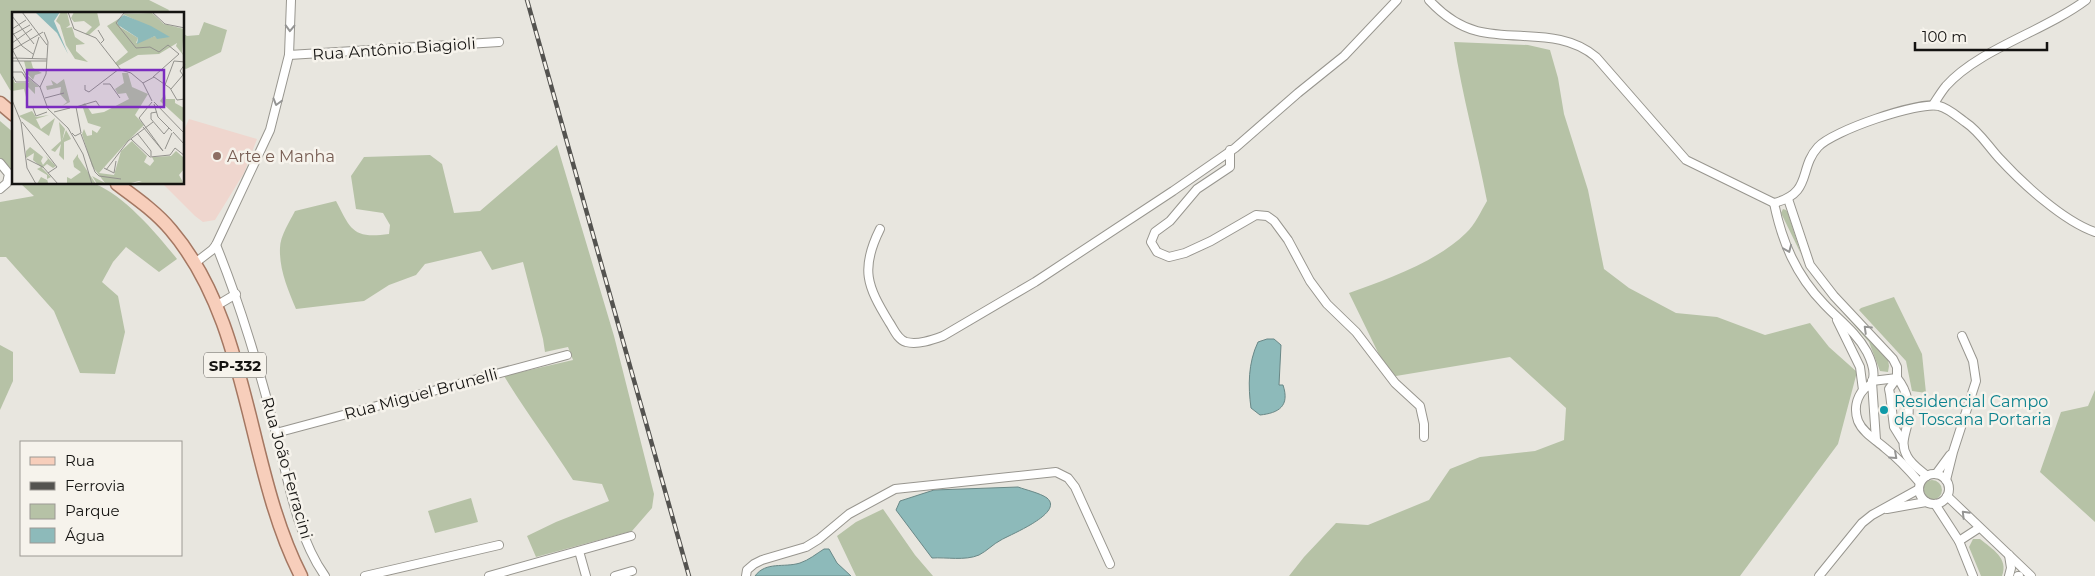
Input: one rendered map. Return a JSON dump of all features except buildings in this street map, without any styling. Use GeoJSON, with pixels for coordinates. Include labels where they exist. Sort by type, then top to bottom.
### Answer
{"type":"FeatureCollection","features":[{"type":"Feature","properties":{"kind":"main road"},"geometry":{"type":"LineString","coordinates":[[0,103],[12,113]]}},
{"type":"Feature","properties":{"kind":"main road","name":"SP-332"},"geometry":{"type":"LineString","coordinates":[[118,185],[146,205],[171,230],[195,264],[216,306],[235,364],[281,530],[301,576]]}},
{"type":"Feature","properties":{"kind":"street"},"geometry":{"type":"LineString","coordinates":[[195,264],[216,245],[270,130],[290,55],[291,0]]}},
{"type":"Feature","properties":{"kind":"street"},"geometry":{"type":"LineString","coordinates":[[880,229],[868,256],[867,268],[870,285],[882,310],[899,337],[904,341],[913,343],[943,336],[1035,282],[1173,191],[1230,150],[1344,56],[1397,0]]}},
{"type":"Feature","properties":{"kind":"street"},"geometry":{"type":"LineString","coordinates":[[1429,0],[1452,20],[1478,31],[1567,41],[1587,50],[1596,57],[1686,160],[1774,203],[1788,198],[1801,187],[1818,147],[1826,140],[1844,130],[1911,108],[1933,105],[1940,106],[1971,126],[2001,160],[2062,214],[2095,232]]}},
{"type":"Feature","properties":{"kind":"street"},"geometry":{"type":"LineString","coordinates":[[1933,105],[1946,86],[1970,65],[2042,27],[2086,0]]}},
{"type":"Feature","properties":{"kind":"street","name":"Rua Antônio Biagioli"},"geometry":{"type":"LineString","coordinates":[[290,55],[499,42]]}},
{"type":"Feature","properties":{"kind":"street"},"geometry":{"type":"LineString","coordinates":[[1230,150],[1230,167],[1197,189],[1170,221],[1155,232],[1151,242],[1157,252],[1169,257],[1185,253],[1212,241],[1256,215],[1267,216],[1274,221],[1288,240],[1310,281],[1321,296],[1356,332],[1395,383],[1420,406],[1424,424],[1424,437]]}},
{"type":"Feature","properties":{"kind":"street"},"geometry":{"type":"LineString","coordinates":[[0,163],[7,170],[9,179],[5,186],[0,188]]}},
{"type":"Feature","properties":{"kind":"street"},"geometry":{"type":"LineString","coordinates":[[1788,198],[1810,265],[1834,296],[1890,354],[1897,367],[1897,378],[1890,390],[1894,427],[1902,440],[1907,456],[1927,476]]}},
{"type":"Feature","properties":{"kind":"street"},"geometry":{"type":"LineString","coordinates":[[1774,203],[1782,236],[1797,270],[1807,286],[1833,314],[1851,329],[1862,344],[1871,363],[1876,440]]}},
{"type":"Feature","properties":{"kind":"street","name":"Rua João Ferracini"},"geometry":{"type":"LineString","coordinates":[[216,245],[236,294],[303,531],[315,561],[325,576]]}},
{"type":"Feature","properties":{"kind":"street"},"geometry":{"type":"LineString","coordinates":[[1797,270],[1810,265]]}},
{"type":"Feature","properties":{"kind":"street"},"geometry":{"type":"LineString","coordinates":[[216,306],[236,294]]}},
{"type":"Feature","properties":{"kind":"street"},"geometry":{"type":"LineString","coordinates":[[1824,304],[1834,296]]}},
{"type":"Feature","properties":{"kind":"street"},"geometry":{"type":"LineString","coordinates":[[1833,314],[1844,332],[1860,367],[1863,390]]}},
{"type":"Feature","properties":{"kind":"street"},"geometry":{"type":"LineString","coordinates":[[1880,510],[1926,502],[1935,504],[1944,500],[1947,496],[1948,485],[1946,480],[1953,452],[1976,381],[1973,361],[1962,336]]}},
{"type":"Feature","properties":{"kind":"street","name":"Rua Miguel Brunelli"},"geometry":{"type":"LineString","coordinates":[[276,432],[567,355]]}},
{"type":"Feature","properties":{"kind":"street"},"geometry":{"type":"LineString","coordinates":[[1897,378],[1872,382],[1863,390],[1859,395],[1856,406],[1858,421],[1864,430],[1906,467],[1920,486],[1920,494],[1926,502]]}},
{"type":"Feature","properties":{"kind":"street"},"geometry":{"type":"LineString","coordinates":[[1897,378],[1905,388],[1908,409],[1908,424],[1902,440]]}},
{"type":"Feature","properties":{"kind":"street"},"geometry":{"type":"LineString","coordinates":[[1820,576],[1862,523],[1920,486],[1927,476],[1936,474],[1953,452]]}},
{"type":"Feature","properties":{"kind":"street"},"geometry":{"type":"LineString","coordinates":[[746,576],[747,570],[754,564],[806,546],[819,539],[849,514],[895,489],[1056,472],[1068,478],[1075,488],[1110,564]]}},
{"type":"Feature","properties":{"kind":"street"},"geometry":{"type":"LineString","coordinates":[[1936,474],[1946,480]]}},
{"type":"Feature","properties":{"kind":"street"},"geometry":{"type":"LineString","coordinates":[[1947,496],[2030,576]]}},
{"type":"Feature","properties":{"kind":"street"},"geometry":{"type":"LineString","coordinates":[[1935,504],[1959,541],[1973,576]]}},
{"type":"Feature","properties":{"kind":"street"},"geometry":{"type":"LineString","coordinates":[[1959,541],[1979,528]]}},
{"type":"Feature","properties":{"kind":"street"},"geometry":{"type":"LineString","coordinates":[[489,576],[631,536]]}},
{"type":"Feature","properties":{"kind":"street"},"geometry":{"type":"LineString","coordinates":[[364,576],[499,545]]}},
{"type":"Feature","properties":{"kind":"street"},"geometry":{"type":"LineString","coordinates":[[579,551],[586,576]]}},
{"type":"Feature","properties":{"kind":"street"},"geometry":{"type":"LineString","coordinates":[[2009,555],[2009,576]]}},
{"type":"Feature","properties":{"kind":"street"},"geometry":{"type":"LineString","coordinates":[[615,576],[632,571]]}},
{"type":"Feature","properties":{"kind":"shaded area","name":"Arte e Manha"},"geometry":{"type":"Polygon","coordinates":[[[189,119],[257,139],[244,173],[215,220],[203,222],[164,185],[185,185],[185,128],[189,119]]]}},
{"type":"Feature","properties":{"kind":"green space"},"geometry":{"type":"Polygon","coordinates":[[[0,0],[149,0],[169,10],[168,12],[12,12],[12,91],[0,73],[0,0]]]}},
{"type":"Feature","properties":{"kind":"green space"},"geometry":{"type":"Polygon","coordinates":[[[204,22],[227,30],[221,52],[186,69],[185,35],[199,35],[204,22]]]}},
{"type":"Feature","properties":{"kind":"green space"},"geometry":{"type":"Polygon","coordinates":[[[1454,42],[1528,45],[1550,50],[1558,78],[1564,114],[1588,190],[1604,269],[1629,288],[1676,313],[1717,317],[1765,335],[1810,323],[1829,347],[1857,372],[1838,444],[1740,576],[1289,576],[1336,523],[1368,525],[1429,500],[1450,469],[1480,457],[1535,451],[1564,440],[1566,408],[1510,357],[1390,377],[1349,293],[1411,269],[1441,252],[1469,230],[1487,201],[1454,42]]]}},
{"type":"Feature","properties":{"kind":"green space"},"geometry":{"type":"Polygon","coordinates":[[[0,121],[12,131],[12,174],[0,162],[0,121]]]}},
{"type":"Feature","properties":{"kind":"green space"},"geometry":{"type":"Polygon","coordinates":[[[557,145],[614,336],[654,494],[652,508],[632,531],[536,557],[527,536],[609,501],[602,484],[573,480],[504,376],[573,360],[568,347],[545,352],[523,262],[492,270],[481,251],[425,264],[416,275],[389,285],[364,301],[296,309],[283,272],[280,243],[295,211],[336,201],[350,226],[355,230],[368,235],[389,234],[390,225],[383,213],[356,209],[351,176],[364,157],[430,155],[442,164],[454,213],[480,211],[557,145]]]}},
{"type":"Feature","properties":{"kind":"green space"},"geometry":{"type":"Polygon","coordinates":[[[22,185],[97,185],[106,189],[129,206],[177,259],[159,272],[126,247],[113,262],[102,282],[118,296],[125,332],[115,374],[80,373],[54,311],[6,257],[0,257],[0,202],[34,196],[22,185]]]}},
{"type":"Feature","properties":{"kind":"green space"},"geometry":{"type":"Polygon","coordinates":[[[1783,209],[1788,213],[1801,254],[1781,213],[1783,209]]]}},
{"type":"Feature","properties":{"kind":"green space"},"geometry":{"type":"Polygon","coordinates":[[[1894,297],[1922,354],[1926,393],[1912,391],[1906,361],[1859,310],[1894,297]]]}},
{"type":"Feature","properties":{"kind":"green space"},"geometry":{"type":"Polygon","coordinates":[[[1834,300],[1888,359],[1888,372],[1880,371],[1869,342],[1834,300]]]}},
{"type":"Feature","properties":{"kind":"green space"},"geometry":{"type":"Polygon","coordinates":[[[0,345],[13,352],[13,381],[0,410],[0,345]]]}},
{"type":"Feature","properties":{"kind":"green space"},"geometry":{"type":"Polygon","coordinates":[[[2095,390],[2095,522],[2040,472],[2061,412],[2088,406],[2095,390]]]}},
{"type":"Feature","properties":{"kind":"green space"},"geometry":{"type":"Polygon","coordinates":[[[1932,480],[1939,483],[1942,490],[1939,497],[1932,500],[1925,497],[1922,490],[1925,483],[1932,480]]]}},
{"type":"Feature","properties":{"kind":"green space"},"geometry":{"type":"Polygon","coordinates":[[[471,498],[478,522],[435,533],[428,511],[471,498]]]}},
{"type":"Feature","properties":{"kind":"green space"},"geometry":{"type":"Polygon","coordinates":[[[883,509],[915,555],[933,576],[856,576],[837,536],[856,522],[883,509]]]}},
{"type":"Feature","properties":{"kind":"green space"},"geometry":{"type":"Polygon","coordinates":[[[1973,539],[1980,539],[1998,554],[2003,564],[2002,576],[1981,576],[1969,547],[1973,539]]]}},
{"type":"Feature","properties":{"kind":"water"},"geometry":{"type":"Polygon","coordinates":[[[1274,339],[1281,345],[1279,385],[1283,385],[1285,398],[1284,403],[1277,410],[1260,415],[1251,408],[1250,375],[1252,358],[1258,342],[1274,339]]]}},
{"type":"Feature","properties":{"kind":"water"},"geometry":{"type":"Polygon","coordinates":[[[1018,487],[1047,498],[1051,504],[1049,510],[1034,523],[974,557],[932,558],[896,510],[900,501],[934,490],[1018,487]]]}},
{"type":"Feature","properties":{"kind":"water"},"geometry":{"type":"Polygon","coordinates":[[[824,549],[829,549],[837,563],[851,576],[755,576],[764,568],[803,562],[824,549]]]}},
{"type":"Feature","properties":{"kind":"railway"},"geometry":{"type":"LineString","coordinates":[[527,0],[689,576]]}},
{"type":"Feature","properties":{"kind":"place","name":"Arte e Manha"},"geometry":{"type":"Point","coordinates":[217,156]}},
{"type":"Feature","properties":{"kind":"place","name":"Residencial Campo de Toscana Portaria"},"geometry":{"type":"Point","coordinates":[1884,410]}}]}
